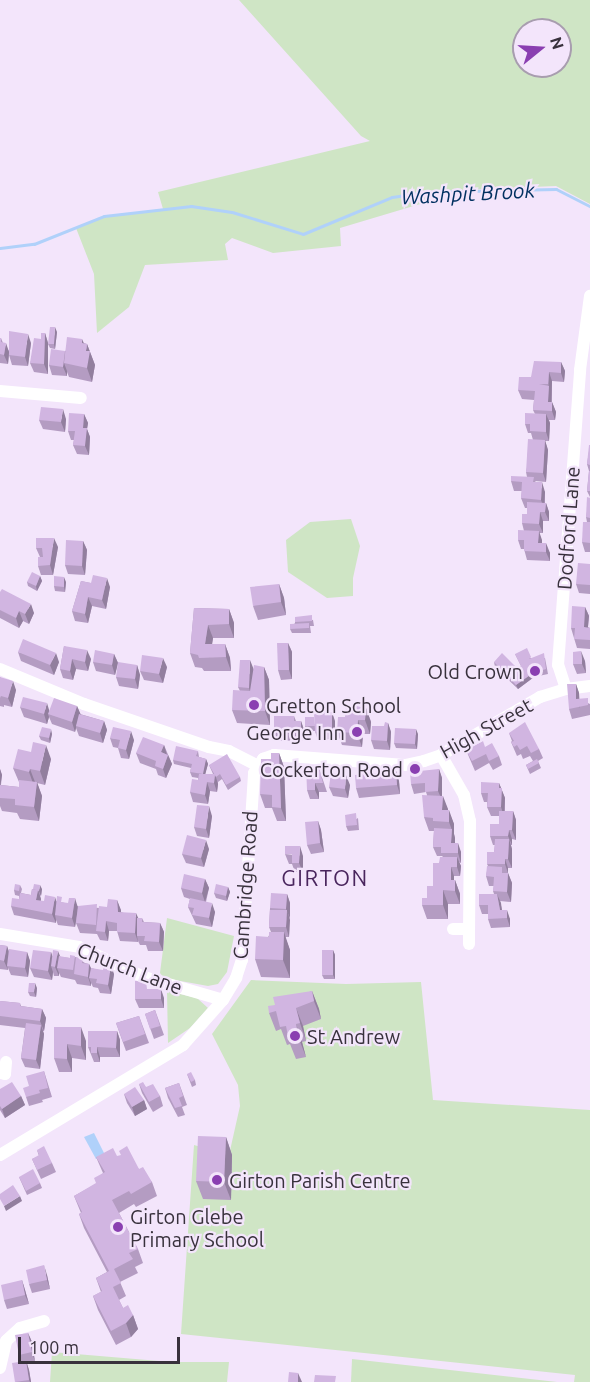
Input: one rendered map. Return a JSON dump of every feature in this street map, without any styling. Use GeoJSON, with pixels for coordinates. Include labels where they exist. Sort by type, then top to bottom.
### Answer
{"type":"FeatureCollection","features":[{"type":"Feature","properties":{"kind":"street","name":"Dodford Lane"},"geometry":{"type":"LineString","coordinates":[[566,689],[558,665],[574,436],[587,339],[590,296]]}},
{"type":"Feature","properties":{"kind":"street"},"geometry":{"type":"LineString","coordinates":[[0,391],[81,398]]}},
{"type":"Feature","properties":{"kind":"street"},"geometry":{"type":"LineString","coordinates":[[0,669],[84,704],[229,751],[257,765]]}},
{"type":"Feature","properties":{"kind":"street","name":"High Street"},"geometry":{"type":"LineString","coordinates":[[257,765],[263,759],[274,755],[405,765],[441,755],[540,697],[566,689],[590,686]]}},
{"type":"Feature","properties":{"kind":"street"},"geometry":{"type":"LineString","coordinates":[[441,755],[464,795],[470,821],[470,944]]}},
{"type":"Feature","properties":{"kind":"street","name":"Cambridge Road"},"geometry":{"type":"LineString","coordinates":[[0,1155],[183,1045],[223,1000],[236,978],[242,960],[254,773],[257,765]]}},
{"type":"Feature","properties":{"kind":"street"},"geometry":{"type":"LineString","coordinates":[[453,929],[469,929]]}},
{"type":"Feature","properties":{"kind":"street","name":"Church Lane"},"geometry":{"type":"LineString","coordinates":[[0,934],[79,947],[144,977],[223,1000]]}},
{"type":"Feature","properties":{"kind":"street"},"geometry":{"type":"LineString","coordinates":[[0,1073],[5,1074],[6,1062]]}},
{"type":"Feature","properties":{"kind":"street"},"geometry":{"type":"LineString","coordinates":[[0,1368],[6,1341],[20,1328],[44,1321]]}},
{"type":"Feature","properties":{"kind":"green space"},"geometry":{"type":"Polygon","coordinates":[[[239,0],[590,0],[590,204],[556,186],[437,191],[437,199],[340,228],[341,246],[273,253],[232,238],[225,244],[228,260],[145,265],[129,307],[97,333],[94,274],[76,228],[104,216],[163,209],[158,192],[370,141],[361,136],[239,0]]]}},
{"type":"Feature","properties":{"kind":"green space"},"geometry":{"type":"Polygon","coordinates":[[[351,519],[360,546],[353,578],[353,596],[327,598],[288,572],[286,540],[310,522],[351,519]]]}},
{"type":"Feature","properties":{"kind":"green space"},"geometry":{"type":"Polygon","coordinates":[[[167,918],[234,936],[227,972],[218,984],[208,986],[164,978],[160,973],[167,918]]]}},
{"type":"Feature","properties":{"kind":"green space"},"geometry":{"type":"Polygon","coordinates":[[[251,980],[346,984],[421,982],[433,1100],[590,1110],[590,1382],[574,1382],[575,1375],[181,1334],[194,1145],[229,1155],[240,1106],[238,1085],[212,1034],[251,980]]]}},
{"type":"Feature","properties":{"kind":"green space"},"geometry":{"type":"Polygon","coordinates":[[[167,991],[197,998],[208,1008],[190,1028],[168,1043],[167,991]]]}},
{"type":"Feature","properties":{"kind":"green space"},"geometry":{"type":"Polygon","coordinates":[[[52,1352],[171,1362],[229,1362],[227,1382],[50,1382],[52,1352]]]}},
{"type":"Feature","properties":{"kind":"green space"},"geometry":{"type":"Polygon","coordinates":[[[352,1359],[557,1382],[351,1382],[352,1359]]]}},
{"type":"Feature","properties":{"kind":"water"},"geometry":{"type":"Polygon","coordinates":[[[94,1133],[105,1155],[96,1159],[84,1137],[94,1133]]]}},
{"type":"Feature","properties":{"kind":"building"},"geometry":{"type":"Polygon","coordinates":[[[50,327],[55,327],[54,344],[48,344],[50,327]]]}},
{"type":"Feature","properties":{"kind":"building"},"geometry":{"type":"Polygon","coordinates":[[[9,331],[28,334],[25,357],[9,355],[9,331]]]}},
{"type":"Feature","properties":{"kind":"building"},"geometry":{"type":"Polygon","coordinates":[[[41,333],[45,333],[44,364],[30,363],[34,338],[41,339],[41,333]]]}},
{"type":"Feature","properties":{"kind":"building"},"geometry":{"type":"Polygon","coordinates":[[[67,337],[82,339],[82,343],[87,344],[86,351],[90,351],[87,368],[64,363],[67,337]]]}},
{"type":"Feature","properties":{"kind":"building"},"geometry":{"type":"Polygon","coordinates":[[[0,338],[1,342],[6,343],[4,355],[0,354],[0,338]]]}},
{"type":"Feature","properties":{"kind":"building"},"geometry":{"type":"Polygon","coordinates":[[[51,349],[65,351],[63,367],[49,365],[51,349]]]}},
{"type":"Feature","properties":{"kind":"building"},"geometry":{"type":"Polygon","coordinates":[[[534,361],[561,362],[561,373],[549,372],[548,384],[539,384],[549,386],[548,402],[552,402],[552,411],[533,410],[535,391],[518,390],[519,377],[531,377],[534,361]]]}},
{"type":"Feature","properties":{"kind":"building"},"geometry":{"type":"Polygon","coordinates":[[[41,407],[63,409],[61,422],[39,420],[41,407]]]}},
{"type":"Feature","properties":{"kind":"building"},"geometry":{"type":"Polygon","coordinates":[[[69,413],[84,414],[83,428],[87,428],[85,446],[73,445],[75,431],[68,431],[69,413]]]}},
{"type":"Feature","properties":{"kind":"building"},"geometry":{"type":"Polygon","coordinates":[[[525,413],[546,414],[546,432],[530,431],[530,424],[525,424],[525,413]]]}},
{"type":"Feature","properties":{"kind":"building"},"geometry":{"type":"Polygon","coordinates":[[[528,439],[545,440],[543,473],[526,472],[528,439]]]}},
{"type":"Feature","properties":{"kind":"building"},"geometry":{"type":"Polygon","coordinates":[[[590,445],[590,465],[587,464],[590,445]]]}},
{"type":"Feature","properties":{"kind":"building"},"geometry":{"type":"Polygon","coordinates":[[[589,471],[590,491],[587,491],[589,471]]]}},
{"type":"Feature","properties":{"kind":"building"},"geometry":{"type":"Polygon","coordinates":[[[511,476],[534,477],[533,482],[542,482],[541,500],[521,498],[522,482],[511,481],[511,476]]]}},
{"type":"Feature","properties":{"kind":"building"},"geometry":{"type":"Polygon","coordinates":[[[587,497],[590,498],[590,518],[586,517],[587,497]]]}},
{"type":"Feature","properties":{"kind":"building"},"geometry":{"type":"Polygon","coordinates":[[[527,502],[546,503],[545,512],[540,512],[539,524],[522,523],[522,514],[527,514],[527,502]]]}},
{"type":"Feature","properties":{"kind":"building"},"geometry":{"type":"Polygon","coordinates":[[[583,522],[590,522],[590,543],[582,542],[583,522]]]}},
{"type":"Feature","properties":{"kind":"building"},"geometry":{"type":"Polygon","coordinates":[[[518,530],[539,531],[538,543],[546,543],[546,552],[524,551],[524,540],[518,540],[518,530]]]}},
{"type":"Feature","properties":{"kind":"building"},"geometry":{"type":"Polygon","coordinates":[[[36,538],[54,538],[50,565],[38,566],[38,557],[43,557],[42,548],[36,548],[36,538]]]}},
{"type":"Feature","properties":{"kind":"building"},"geometry":{"type":"Polygon","coordinates":[[[66,540],[83,541],[82,566],[65,565],[66,540]]]}},
{"type":"Feature","properties":{"kind":"building"},"geometry":{"type":"Polygon","coordinates":[[[578,563],[590,564],[590,585],[576,584],[578,563]]]}},
{"type":"Feature","properties":{"kind":"building"},"geometry":{"type":"Polygon","coordinates":[[[32,572],[40,576],[36,586],[27,582],[32,572]]]}},
{"type":"Feature","properties":{"kind":"building"},"geometry":{"type":"Polygon","coordinates":[[[93,575],[107,578],[102,600],[88,597],[85,614],[72,611],[81,581],[91,583],[93,575]]]}},
{"type":"Feature","properties":{"kind":"building"},"geometry":{"type":"Polygon","coordinates":[[[54,576],[64,577],[64,587],[54,586],[54,576]]]}},
{"type":"Feature","properties":{"kind":"building"},"geometry":{"type":"Polygon","coordinates":[[[279,584],[281,602],[253,606],[250,587],[279,584]]]}},
{"type":"Feature","properties":{"kind":"building"},"geometry":{"type":"Polygon","coordinates":[[[2,589],[31,604],[25,614],[19,611],[16,618],[0,610],[2,589]]]}},
{"type":"Feature","properties":{"kind":"building"},"geometry":{"type":"Polygon","coordinates":[[[572,606],[585,607],[584,627],[590,628],[590,640],[574,639],[575,628],[571,628],[572,606]]]}},
{"type":"Feature","properties":{"kind":"building"},"geometry":{"type":"Polygon","coordinates":[[[194,608],[229,609],[229,624],[208,625],[205,644],[225,644],[226,657],[199,658],[198,655],[190,653],[194,608]]]}},
{"type":"Feature","properties":{"kind":"building"},"geometry":{"type":"Polygon","coordinates":[[[312,615],[312,621],[295,622],[295,617],[312,615]]]}},
{"type":"Feature","properties":{"kind":"building"},"geometry":{"type":"Polygon","coordinates":[[[309,623],[309,628],[290,629],[290,624],[309,623]]]}},
{"type":"Feature","properties":{"kind":"building"},"geometry":{"type":"Polygon","coordinates":[[[23,639],[56,653],[50,665],[18,652],[23,639]]]}},
{"type":"Feature","properties":{"kind":"building"},"geometry":{"type":"Polygon","coordinates":[[[277,643],[288,643],[289,670],[278,670],[277,643]]]}},
{"type":"Feature","properties":{"kind":"building"},"geometry":{"type":"Polygon","coordinates":[[[64,646],[87,650],[85,662],[72,659],[70,671],[60,669],[64,646]]]}},
{"type":"Feature","properties":{"kind":"building","name":"Old Crown"},"geometry":{"type":"Polygon","coordinates":[[[527,648],[531,657],[529,659],[544,653],[546,669],[533,673],[516,685],[494,662],[502,653],[518,669],[521,666],[515,654],[527,648]]]}},
{"type":"Feature","properties":{"kind":"building"},"geometry":{"type":"Polygon","coordinates":[[[95,650],[114,654],[112,665],[93,662],[95,650]]]}},
{"type":"Feature","properties":{"kind":"building"},"geometry":{"type":"Polygon","coordinates":[[[581,651],[582,664],[573,664],[573,652],[581,651]]]}},
{"type":"Feature","properties":{"kind":"building"},"geometry":{"type":"Polygon","coordinates":[[[142,655],[163,658],[159,674],[140,671],[142,655]]]}},
{"type":"Feature","properties":{"kind":"building"},"geometry":{"type":"Polygon","coordinates":[[[240,660],[250,660],[249,688],[238,687],[240,660]]]}},
{"type":"Feature","properties":{"kind":"building"},"geometry":{"type":"Polygon","coordinates":[[[118,662],[137,665],[135,679],[116,677],[118,662]]]}},
{"type":"Feature","properties":{"kind":"building"},"geometry":{"type":"Polygon","coordinates":[[[254,665],[264,667],[265,711],[232,710],[233,690],[250,691],[254,665]]]}},
{"type":"Feature","properties":{"kind":"building"},"geometry":{"type":"Polygon","coordinates":[[[0,677],[13,681],[8,698],[1,696],[0,698],[0,677]]]}},
{"type":"Feature","properties":{"kind":"building"},"geometry":{"type":"Polygon","coordinates":[[[567,684],[576,684],[576,699],[588,698],[588,705],[569,709],[567,684]]]}},
{"type":"Feature","properties":{"kind":"building"},"geometry":{"type":"Polygon","coordinates":[[[23,697],[47,703],[44,714],[20,707],[23,697]]]}},
{"type":"Feature","properties":{"kind":"building"},"geometry":{"type":"Polygon","coordinates":[[[54,698],[77,706],[72,722],[48,714],[54,698]]]}},
{"type":"Feature","properties":{"kind":"building"},"geometry":{"type":"Polygon","coordinates":[[[346,704],[366,708],[365,720],[358,720],[357,733],[337,732],[338,717],[345,717],[346,704]]]}},
{"type":"Feature","properties":{"kind":"building"},"geometry":{"type":"Polygon","coordinates":[[[314,712],[332,712],[332,729],[315,732],[314,712]]]}},
{"type":"Feature","properties":{"kind":"building"},"geometry":{"type":"Polygon","coordinates":[[[79,714],[104,721],[100,733],[76,726],[79,714]]]}},
{"type":"Feature","properties":{"kind":"building"},"geometry":{"type":"Polygon","coordinates":[[[274,716],[294,716],[294,721],[301,721],[301,731],[274,732],[274,716]]]}},
{"type":"Feature","properties":{"kind":"building"},"geometry":{"type":"Polygon","coordinates":[[[305,717],[314,717],[315,726],[305,726],[305,717]]]}},
{"type":"Feature","properties":{"kind":"building"},"geometry":{"type":"Polygon","coordinates":[[[385,722],[388,723],[387,741],[371,740],[372,726],[384,726],[385,722]]]}},
{"type":"Feature","properties":{"kind":"building"},"geometry":{"type":"Polygon","coordinates":[[[525,722],[539,749],[531,753],[527,746],[520,750],[517,745],[514,747],[511,742],[514,741],[509,733],[525,722]]]}},
{"type":"Feature","properties":{"kind":"building"},"geometry":{"type":"Polygon","coordinates":[[[42,727],[51,729],[49,738],[39,736],[42,727]]]}},
{"type":"Feature","properties":{"kind":"building"},"geometry":{"type":"Polygon","coordinates":[[[113,727],[131,731],[126,750],[118,748],[120,740],[110,738],[113,727]]]}},
{"type":"Feature","properties":{"kind":"building"},"geometry":{"type":"Polygon","coordinates":[[[395,728],[416,729],[415,744],[394,743],[395,728]]]}},
{"type":"Feature","properties":{"kind":"building"},"geometry":{"type":"Polygon","coordinates":[[[143,737],[164,745],[161,752],[168,755],[163,769],[155,766],[156,761],[136,753],[143,737]]]}},
{"type":"Feature","properties":{"kind":"building"},"geometry":{"type":"Polygon","coordinates":[[[483,741],[485,747],[492,743],[499,756],[489,761],[486,754],[472,761],[466,750],[483,741]]]}},
{"type":"Feature","properties":{"kind":"building"},"geometry":{"type":"Polygon","coordinates":[[[33,742],[46,745],[40,771],[30,769],[29,772],[13,768],[18,749],[31,752],[33,742]]]}},
{"type":"Feature","properties":{"kind":"building"},"geometry":{"type":"Polygon","coordinates":[[[176,746],[198,751],[196,756],[206,759],[203,774],[190,772],[192,764],[173,760],[176,746]]]}},
{"type":"Feature","properties":{"kind":"building"},"geometry":{"type":"Polygon","coordinates":[[[271,753],[279,753],[281,808],[272,807],[272,795],[260,794],[261,759],[271,759],[271,753]]]}},
{"type":"Feature","properties":{"kind":"building"},"geometry":{"type":"Polygon","coordinates":[[[227,754],[240,777],[226,785],[220,774],[216,777],[209,765],[227,754]]]}},
{"type":"Feature","properties":{"kind":"building"},"geometry":{"type":"Polygon","coordinates":[[[537,759],[539,763],[528,769],[526,765],[537,759]]]}},
{"type":"Feature","properties":{"kind":"building"},"geometry":{"type":"Polygon","coordinates":[[[318,765],[323,783],[315,783],[315,790],[307,790],[306,766],[318,765]]]}},
{"type":"Feature","properties":{"kind":"building"},"geometry":{"type":"Polygon","coordinates":[[[439,769],[438,791],[425,792],[425,783],[411,784],[410,772],[439,769]]]}},
{"type":"Feature","properties":{"kind":"building"},"geometry":{"type":"Polygon","coordinates":[[[396,771],[397,785],[356,788],[355,775],[396,771]]]}},
{"type":"Feature","properties":{"kind":"building"},"geometry":{"type":"Polygon","coordinates":[[[331,773],[346,775],[345,789],[329,787],[331,773]]]}},
{"type":"Feature","properties":{"kind":"building"},"geometry":{"type":"Polygon","coordinates":[[[199,774],[215,774],[214,783],[207,782],[205,795],[190,792],[192,779],[198,780],[199,774]]]}},
{"type":"Feature","properties":{"kind":"building"},"geometry":{"type":"Polygon","coordinates":[[[19,780],[37,782],[34,807],[15,805],[15,799],[0,798],[0,785],[19,787],[19,780]]]}},
{"type":"Feature","properties":{"kind":"building"},"geometry":{"type":"Polygon","coordinates":[[[481,782],[499,783],[499,788],[502,788],[501,807],[487,807],[488,793],[481,793],[481,782]]]}},
{"type":"Feature","properties":{"kind":"building"},"geometry":{"type":"Polygon","coordinates":[[[422,795],[443,796],[442,810],[449,810],[449,822],[433,821],[433,818],[424,817],[422,795]]]}},
{"type":"Feature","properties":{"kind":"building"},"geometry":{"type":"Polygon","coordinates":[[[197,805],[209,806],[206,829],[194,827],[197,805]]]}},
{"type":"Feature","properties":{"kind":"building"},"geometry":{"type":"Polygon","coordinates":[[[499,811],[513,811],[512,830],[509,830],[508,836],[490,836],[490,824],[499,824],[499,811]]]}},
{"type":"Feature","properties":{"kind":"building"},"geometry":{"type":"Polygon","coordinates":[[[356,813],[357,825],[346,826],[345,815],[356,813]]]}},
{"type":"Feature","properties":{"kind":"building"},"geometry":{"type":"Polygon","coordinates":[[[318,821],[320,843],[307,845],[305,822],[318,821]]]}},
{"type":"Feature","properties":{"kind":"building"},"geometry":{"type":"Polygon","coordinates":[[[434,828],[452,829],[451,843],[458,843],[458,853],[441,853],[441,847],[433,847],[434,828]]]}},
{"type":"Feature","properties":{"kind":"building"},"geometry":{"type":"Polygon","coordinates":[[[187,835],[206,840],[201,858],[182,854],[187,835]]]}},
{"type":"Feature","properties":{"kind":"building"},"geometry":{"type":"Polygon","coordinates":[[[495,839],[509,839],[508,859],[505,859],[505,864],[487,864],[487,852],[494,852],[495,839]]]}},
{"type":"Feature","properties":{"kind":"building"},"geometry":{"type":"Polygon","coordinates":[[[285,846],[300,846],[299,863],[292,863],[292,854],[285,854],[285,846]]]}},
{"type":"Feature","properties":{"kind":"building"},"geometry":{"type":"Polygon","coordinates":[[[440,857],[457,857],[457,867],[451,867],[451,880],[433,880],[433,863],[439,863],[440,857]]]}},
{"type":"Feature","properties":{"kind":"building"},"geometry":{"type":"Polygon","coordinates":[[[487,866],[502,867],[502,873],[508,873],[507,892],[493,891],[494,877],[486,876],[487,866]]]}},
{"type":"Feature","properties":{"kind":"building"},"geometry":{"type":"Polygon","coordinates":[[[184,874],[205,879],[202,893],[181,888],[184,874]]]}},
{"type":"Feature","properties":{"kind":"building"},"geometry":{"type":"Polygon","coordinates":[[[433,880],[455,880],[455,891],[443,890],[443,905],[422,905],[422,898],[427,898],[427,886],[433,886],[433,880]]]}},
{"type":"Feature","properties":{"kind":"building"},"geometry":{"type":"Polygon","coordinates":[[[15,884],[20,885],[19,891],[14,890],[15,884]]]}},
{"type":"Feature","properties":{"kind":"building"},"geometry":{"type":"Polygon","coordinates":[[[34,884],[40,885],[39,891],[33,889],[34,884]]]}},
{"type":"Feature","properties":{"kind":"building"},"geometry":{"type":"Polygon","coordinates":[[[216,884],[228,887],[226,896],[214,893],[216,884]]]}},
{"type":"Feature","properties":{"kind":"building"},"geometry":{"type":"Polygon","coordinates":[[[32,889],[38,890],[36,900],[44,901],[45,895],[55,897],[52,914],[11,906],[12,898],[19,899],[20,893],[31,895],[32,889]]]}},
{"type":"Feature","properties":{"kind":"building"},"geometry":{"type":"Polygon","coordinates":[[[271,893],[287,894],[286,909],[270,908],[271,893]]]}},
{"type":"Feature","properties":{"kind":"building"},"geometry":{"type":"Polygon","coordinates":[[[479,894],[497,894],[500,910],[507,910],[507,918],[488,919],[488,905],[479,905],[479,894]]]}},
{"type":"Feature","properties":{"kind":"building"},"geometry":{"type":"Polygon","coordinates":[[[57,896],[62,897],[61,902],[68,903],[69,898],[75,898],[72,918],[55,915],[57,896]]]}},
{"type":"Feature","properties":{"kind":"building"},"geometry":{"type":"Polygon","coordinates":[[[190,898],[212,903],[209,918],[192,915],[194,908],[188,907],[190,898]]]}},
{"type":"Feature","properties":{"kind":"building"},"geometry":{"type":"Polygon","coordinates":[[[108,899],[117,900],[118,912],[136,913],[135,933],[117,932],[117,923],[106,921],[105,932],[96,931],[99,906],[107,907],[108,899]]]}},
{"type":"Feature","properties":{"kind":"building"},"geometry":{"type":"Polygon","coordinates":[[[97,904],[96,925],[76,923],[78,906],[97,904]]]}},
{"type":"Feature","properties":{"kind":"building"},"geometry":{"type":"Polygon","coordinates":[[[270,910],[287,910],[286,927],[269,927],[270,910]]]}},
{"type":"Feature","properties":{"kind":"building"},"geometry":{"type":"Polygon","coordinates":[[[137,918],[142,918],[142,922],[160,923],[159,942],[144,941],[145,936],[137,936],[137,918]]]}},
{"type":"Feature","properties":{"kind":"building"},"geometry":{"type":"Polygon","coordinates":[[[269,932],[284,932],[283,960],[255,959],[256,936],[269,937],[269,932]]]}},
{"type":"Feature","properties":{"kind":"building"},"geometry":{"type":"Polygon","coordinates":[[[0,945],[7,946],[4,961],[0,960],[0,945]]]}},
{"type":"Feature","properties":{"kind":"building"},"geometry":{"type":"Polygon","coordinates":[[[9,949],[27,952],[25,968],[7,966],[9,949]]]}},
{"type":"Feature","properties":{"kind":"building"},"geometry":{"type":"Polygon","coordinates":[[[33,950],[51,952],[48,971],[30,968],[33,950]]]}},
{"type":"Feature","properties":{"kind":"building"},"geometry":{"type":"Polygon","coordinates":[[[53,950],[58,951],[55,967],[51,966],[53,950]]]}},
{"type":"Feature","properties":{"kind":"building"},"geometry":{"type":"Polygon","coordinates":[[[322,950],[333,950],[333,975],[322,975],[322,950]]]}},
{"type":"Feature","properties":{"kind":"building"},"geometry":{"type":"Polygon","coordinates":[[[70,955],[75,956],[73,970],[57,968],[59,956],[70,958],[70,955]]]}},
{"type":"Feature","properties":{"kind":"building"},"geometry":{"type":"Polygon","coordinates":[[[76,957],[83,958],[82,963],[89,964],[88,977],[74,974],[76,957]]]}},
{"type":"Feature","properties":{"kind":"building"},"geometry":{"type":"Polygon","coordinates":[[[104,964],[111,965],[108,985],[96,983],[97,979],[89,978],[91,968],[103,970],[104,964]]]}},
{"type":"Feature","properties":{"kind":"building"},"geometry":{"type":"Polygon","coordinates":[[[135,981],[146,981],[147,989],[161,989],[161,999],[135,999],[135,981]]]}},
{"type":"Feature","properties":{"kind":"building"},"geometry":{"type":"Polygon","coordinates":[[[29,983],[35,983],[34,992],[28,992],[29,983]]]}},
{"type":"Feature","properties":{"kind":"building"},"geometry":{"type":"Polygon","coordinates":[[[312,991],[314,1001],[296,1008],[300,1023],[296,1024],[299,1039],[289,1041],[286,1026],[280,1027],[276,1011],[269,1013],[268,1006],[275,1005],[273,997],[312,991]]]}},
{"type":"Feature","properties":{"kind":"building"},"geometry":{"type":"Polygon","coordinates":[[[0,1001],[42,1009],[40,1021],[0,1016],[0,1001]]]}},
{"type":"Feature","properties":{"kind":"building"},"geometry":{"type":"Polygon","coordinates":[[[155,1010],[160,1026],[150,1029],[145,1014],[155,1010]]]}},
{"type":"Feature","properties":{"kind":"building"},"geometry":{"type":"Polygon","coordinates":[[[139,1016],[145,1034],[123,1042],[116,1023],[139,1016]]]}},
{"type":"Feature","properties":{"kind":"building"},"geometry":{"type":"Polygon","coordinates":[[[26,1023],[41,1025],[36,1060],[21,1058],[26,1023]]]}},
{"type":"Feature","properties":{"kind":"building"},"geometry":{"type":"Polygon","coordinates":[[[54,1027],[81,1027],[81,1046],[67,1044],[67,1059],[54,1058],[54,1027]]]}},
{"type":"Feature","properties":{"kind":"building"},"geometry":{"type":"Polygon","coordinates":[[[88,1031],[117,1031],[116,1048],[97,1047],[97,1053],[91,1053],[91,1047],[88,1047],[88,1031]]]}},
{"type":"Feature","properties":{"kind":"building"},"geometry":{"type":"Polygon","coordinates":[[[44,1071],[48,1088],[26,1097],[23,1088],[29,1086],[26,1076],[44,1071]]]}},
{"type":"Feature","properties":{"kind":"building"},"geometry":{"type":"Polygon","coordinates":[[[191,1072],[195,1080],[191,1082],[187,1074],[191,1072]]]}},
{"type":"Feature","properties":{"kind":"building"},"geometry":{"type":"Polygon","coordinates":[[[12,1082],[21,1096],[2,1109],[0,1089],[12,1082]]]}},
{"type":"Feature","properties":{"kind":"building"},"geometry":{"type":"Polygon","coordinates":[[[143,1082],[146,1087],[153,1084],[160,1096],[149,1102],[139,1084],[143,1082]]]}},
{"type":"Feature","properties":{"kind":"building"},"geometry":{"type":"Polygon","coordinates":[[[179,1083],[183,1096],[179,1098],[182,1106],[175,1108],[165,1088],[179,1083]]]}},
{"type":"Feature","properties":{"kind":"building"},"geometry":{"type":"Polygon","coordinates":[[[135,1087],[144,1100],[132,1107],[124,1094],[135,1087]]]}},
{"type":"Feature","properties":{"kind":"building"},"geometry":{"type":"Polygon","coordinates":[[[198,1136],[226,1137],[224,1182],[196,1181],[198,1136]]]}},
{"type":"Feature","properties":{"kind":"building"},"geometry":{"type":"Polygon","coordinates":[[[44,1146],[52,1163],[37,1170],[32,1159],[39,1155],[37,1150],[44,1146]]]}},
{"type":"Feature","properties":{"kind":"building"},"geometry":{"type":"Polygon","coordinates":[[[127,1146],[139,1169],[143,1167],[152,1182],[131,1194],[129,1191],[112,1200],[138,1249],[129,1253],[133,1259],[114,1269],[121,1283],[113,1287],[123,1308],[128,1305],[133,1315],[126,1323],[111,1331],[93,1296],[102,1291],[96,1278],[109,1271],[79,1214],[82,1212],[74,1196],[96,1183],[94,1178],[105,1172],[96,1157],[113,1148],[117,1156],[121,1155],[119,1151],[127,1146]]]}},
{"type":"Feature","properties":{"kind":"building"},"geometry":{"type":"Polygon","coordinates":[[[33,1169],[40,1183],[26,1191],[19,1177],[33,1169]]]}},
{"type":"Feature","properties":{"kind":"building"},"geometry":{"type":"Polygon","coordinates":[[[13,1185],[20,1196],[4,1206],[0,1194],[13,1185]]]}},
{"type":"Feature","properties":{"kind":"building"},"geometry":{"type":"Polygon","coordinates":[[[44,1265],[47,1280],[29,1284],[26,1270],[44,1265]]]}},
{"type":"Feature","properties":{"kind":"building"},"geometry":{"type":"Polygon","coordinates":[[[22,1280],[25,1295],[4,1300],[1,1285],[22,1280]]]}},
{"type":"Feature","properties":{"kind":"building"},"geometry":{"type":"Polygon","coordinates":[[[28,1333],[32,1352],[19,1355],[15,1335],[28,1333]]]}},
{"type":"Feature","properties":{"kind":"building"},"geometry":{"type":"Polygon","coordinates":[[[26,1361],[29,1380],[15,1382],[12,1363],[26,1361]]]}},
{"type":"Feature","properties":{"kind":"building"},"geometry":{"type":"Polygon","coordinates":[[[289,1372],[298,1373],[298,1382],[288,1382],[289,1372]]]}},
{"type":"Feature","properties":{"kind":"building"},"geometry":{"type":"Polygon","coordinates":[[[315,1375],[336,1376],[335,1382],[314,1382],[315,1375]]]}},
{"type":"Feature","properties":{"kind":"waterway","name":"Washpit Brook"},"geometry":{"type":"LineString","coordinates":[[0,248],[34,244],[104,216],[191,206],[232,212],[303,234],[392,197],[429,192],[556,189],[590,206]]}},
{"type":"Feature","properties":{"kind":"place","name":"Old Crown"},"geometry":{"type":"Point","coordinates":[535,671]}},
{"type":"Feature","properties":{"kind":"place","name":"Gretton School"},"geometry":{"type":"Point","coordinates":[254,705]}},
{"type":"Feature","properties":{"kind":"place","name":"George Inn"},"geometry":{"type":"Point","coordinates":[357,732]}},
{"type":"Feature","properties":{"kind":"place","name":"Cockerton Road"},"geometry":{"type":"Point","coordinates":[415,769]}},
{"type":"Feature","properties":{"kind":"place","name":"St Andrew"},"geometry":{"type":"Point","coordinates":[295,1036]}},
{"type":"Feature","properties":{"kind":"place","name":"Girton Parish Centre"},"geometry":{"type":"Point","coordinates":[217,1180]}},
{"type":"Feature","properties":{"kind":"place","name":"Girton Glebe Primary School"},"geometry":{"type":"Point","coordinates":[118,1227]}},
{"type":"Feature","properties":{"kind":"district","name":"GIRTON"},"geometry":{"type":"Point","coordinates":[325,878]}}]}
